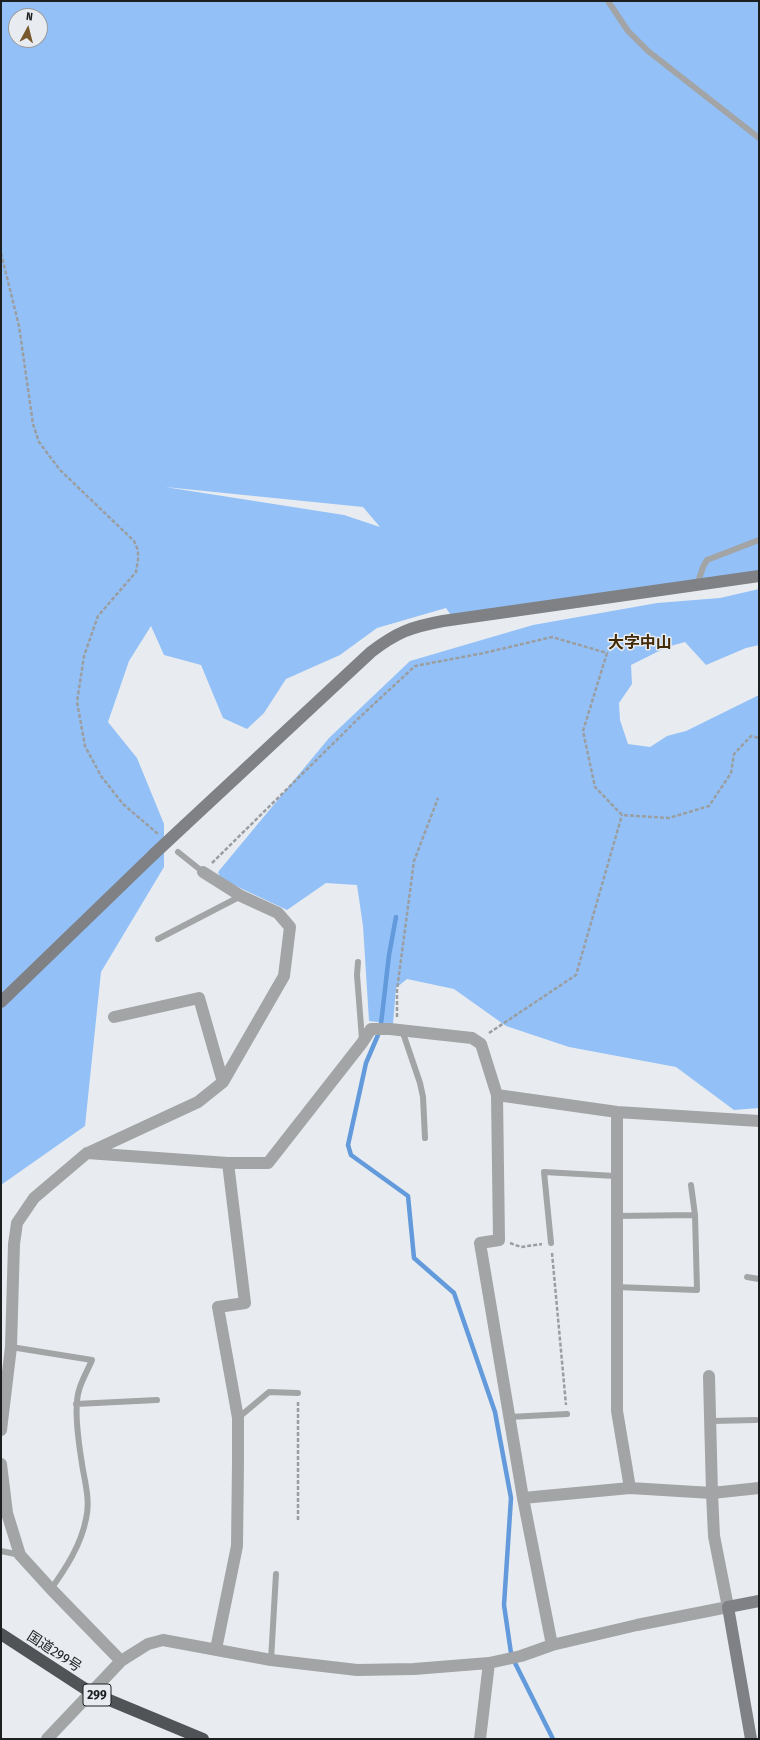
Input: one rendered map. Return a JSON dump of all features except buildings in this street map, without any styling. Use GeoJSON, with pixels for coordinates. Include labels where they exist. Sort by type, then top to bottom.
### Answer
{"type":"FeatureCollection","features":[{"type":"Feature","properties":{"kind":"highway","name":"国道299号"},"geometry":{"type":"LineString","coordinates":[[1,1634],[90,1692],[198,1738]]}},
{"type":"Feature","properties":{"kind":"street"},"geometry":{"type":"LineString","coordinates":[[1,1002],[154,854],[186,826],[371,652],[389,638],[415,627],[443,621],[759,576]]}},
{"type":"Feature","properties":{"kind":"street"},"geometry":{"type":"LineString","coordinates":[[1,1430],[11,1347],[14,1244],[17,1223],[34,1198],[87,1153],[198,1102],[224,1082],[284,976],[290,928],[278,913],[241,896],[203,872]]}},
{"type":"Feature","properties":{"kind":"street"},"geometry":{"type":"LineString","coordinates":[[114,1017],[199,998],[224,1082]]}},
{"type":"Feature","properties":{"kind":"street"},"geometry":{"type":"LineString","coordinates":[[87,1153],[228,1163],[268,1164],[371,1030],[399,1030],[472,1038],[481,1044],[497,1095],[499,1240],[480,1243],[523,1498],[552,1645]]}},
{"type":"Feature","properties":{"kind":"street"},"geometry":{"type":"LineString","coordinates":[[497,1095],[617,1112],[759,1121]]}},
{"type":"Feature","properties":{"kind":"street"},"geometry":{"type":"LineString","coordinates":[[617,1112],[617,1411],[630,1488]]}},
{"type":"Feature","properties":{"kind":"street"},"geometry":{"type":"LineString","coordinates":[[216,1649],[237,1546],[238,1418],[218,1307],[245,1303],[228,1163]]}},
{"type":"Feature","properties":{"kind":"street"},"geometry":{"type":"LineString","coordinates":[[710,1376],[714,1536],[751,1739]]}},
{"type":"Feature","properties":{"kind":"street"},"geometry":{"type":"LineString","coordinates":[[1,1464],[7,1513],[20,1555],[121,1661]]}},
{"type":"Feature","properties":{"kind":"street"},"geometry":{"type":"LineString","coordinates":[[523,1498],[630,1488],[712,1493],[759,1488]]}},
{"type":"Feature","properties":{"kind":"street"},"geometry":{"type":"LineString","coordinates":[[47,1739],[121,1661],[148,1644],[163,1640],[271,1660],[357,1670],[414,1669],[489,1664],[521,1656],[552,1645],[637,1625],[759,1601]]}},
{"type":"Feature","properties":{"kind":"street"},"geometry":{"type":"LineString","coordinates":[[480,1739],[489,1664]]}},
{"type":"Feature","properties":{"kind":"lane"},"geometry":{"type":"LineString","coordinates":[[608,1],[628,31],[648,51],[759,138]]}},
{"type":"Feature","properties":{"kind":"lane"},"geometry":{"type":"LineString","coordinates":[[697,585],[707,560],[759,540]]}},
{"type":"Feature","properties":{"kind":"lane"},"geometry":{"type":"LineString","coordinates":[[178,852],[203,872]]}},
{"type":"Feature","properties":{"kind":"lane"},"geometry":{"type":"LineString","coordinates":[[158,939],[241,896]]}},
{"type":"Feature","properties":{"kind":"lane"},"geometry":{"type":"LineString","coordinates":[[358,962],[357,974],[362,1043]]}},
{"type":"Feature","properties":{"kind":"lane"},"geometry":{"type":"LineString","coordinates":[[399,1030],[420,1083],[423,1097],[425,1138]]}},
{"type":"Feature","properties":{"kind":"lane"},"geometry":{"type":"LineString","coordinates":[[552,1243],[544,1172],[616,1176]]}},
{"type":"Feature","properties":{"kind":"lane"},"geometry":{"type":"LineString","coordinates":[[616,1287],[697,1290],[695,1215],[691,1185]]}},
{"type":"Feature","properties":{"kind":"lane"},"geometry":{"type":"LineString","coordinates":[[616,1216],[695,1215]]}},
{"type":"Feature","properties":{"kind":"lane"},"geometry":{"type":"LineString","coordinates":[[747,1277],[759,1279]]}},
{"type":"Feature","properties":{"kind":"lane"},"geometry":{"type":"LineString","coordinates":[[11,1347],[92,1360],[79,1390],[76,1404],[81,1458],[87,1495],[86,1518],[79,1541],[65,1569],[51,1589]]}},
{"type":"Feature","properties":{"kind":"lane"},"geometry":{"type":"LineString","coordinates":[[238,1418],[269,1392],[298,1393]]}},
{"type":"Feature","properties":{"kind":"lane"},"geometry":{"type":"LineString","coordinates":[[76,1404],[157,1400]]}},
{"type":"Feature","properties":{"kind":"lane"},"geometry":{"type":"LineString","coordinates":[[509,1417],[567,1414]]}},
{"type":"Feature","properties":{"kind":"lane"},"geometry":{"type":"LineString","coordinates":[[711,1421],[756,1420]]}},
{"type":"Feature","properties":{"kind":"lane"},"geometry":{"type":"LineString","coordinates":[[1,1551],[20,1555]]}},
{"type":"Feature","properties":{"kind":"lane"},"geometry":{"type":"LineString","coordinates":[[271,1660],[276,1574]]}},
{"type":"Feature","properties":{"kind":"path"},"geometry":{"type":"LineString","coordinates":[[1,254],[19,326],[33,424],[39,442],[60,470],[134,541],[138,550],[136,572],[98,616],[84,656],[77,702],[85,746],[101,776],[123,804],[161,837]]}},
{"type":"Feature","properties":{"kind":"path"},"geometry":{"type":"LineString","coordinates":[[203,872],[360,717],[415,666],[484,654],[552,637],[607,653],[583,731],[595,787],[622,815],[669,818],[709,806],[731,773],[734,754],[751,736],[759,738]]}},
{"type":"Feature","properties":{"kind":"path"},"geometry":{"type":"LineString","coordinates":[[399,1030],[397,990],[414,860],[438,798]]}},
{"type":"Feature","properties":{"kind":"path"},"geometry":{"type":"LineString","coordinates":[[477,1041],[576,976],[622,815]]}},
{"type":"Feature","properties":{"kind":"path"},"geometry":{"type":"LineString","coordinates":[[499,1240],[521,1246],[552,1243],[567,1414]]}},
{"type":"Feature","properties":{"kind":"path"},"geometry":{"type":"LineString","coordinates":[[298,1393],[298,1520]]}},
{"type":"Feature","properties":{"kind":"shaded area"},"geometry":{"type":"Polygon","coordinates":[[[1,1],[759,1],[759,580],[456,623],[446,608],[377,628],[340,655],[286,679],[264,713],[247,729],[223,718],[201,665],[164,655],[151,626],[129,661],[108,722],[137,758],[164,824],[164,867],[101,972],[85,1126],[1,1185],[1,1]],[[165,487],[344,515],[380,527],[363,507],[165,487]]]}},
{"type":"Feature","properties":{"kind":"shaded area"},"geometry":{"type":"Polygon","coordinates":[[[759,589],[759,645],[746,648],[706,665],[685,642],[667,647],[631,665],[632,684],[619,703],[620,720],[628,744],[650,747],[667,736],[686,731],[759,695],[759,1108],[734,1110],[676,1067],[569,1047],[506,1026],[454,989],[407,979],[396,988],[393,1024],[369,1021],[363,926],[357,885],[326,883],[287,910],[221,879],[218,872],[329,738],[410,661],[533,625],[657,603],[720,598],[759,589]]]}},
{"type":"Feature","properties":{"kind":"waterway"},"geometry":{"type":"LineString","coordinates":[[381,1024],[389,955],[396,917]]}},
{"type":"Feature","properties":{"kind":"waterway"},"geometry":{"type":"LineString","coordinates":[[378,1035],[366,1063],[348,1145],[351,1155],[408,1196],[414,1258],[454,1293],[495,1412],[511,1498],[504,1605],[511,1653]]}},
{"type":"Feature","properties":{"kind":"waterway"},"geometry":{"type":"LineString","coordinates":[[515,1663],[553,1739]]}},
{"type":"Feature","properties":{"kind":"district","name":"大字中山"},"geometry":{"type":"Point","coordinates":[640,644]}}]}
